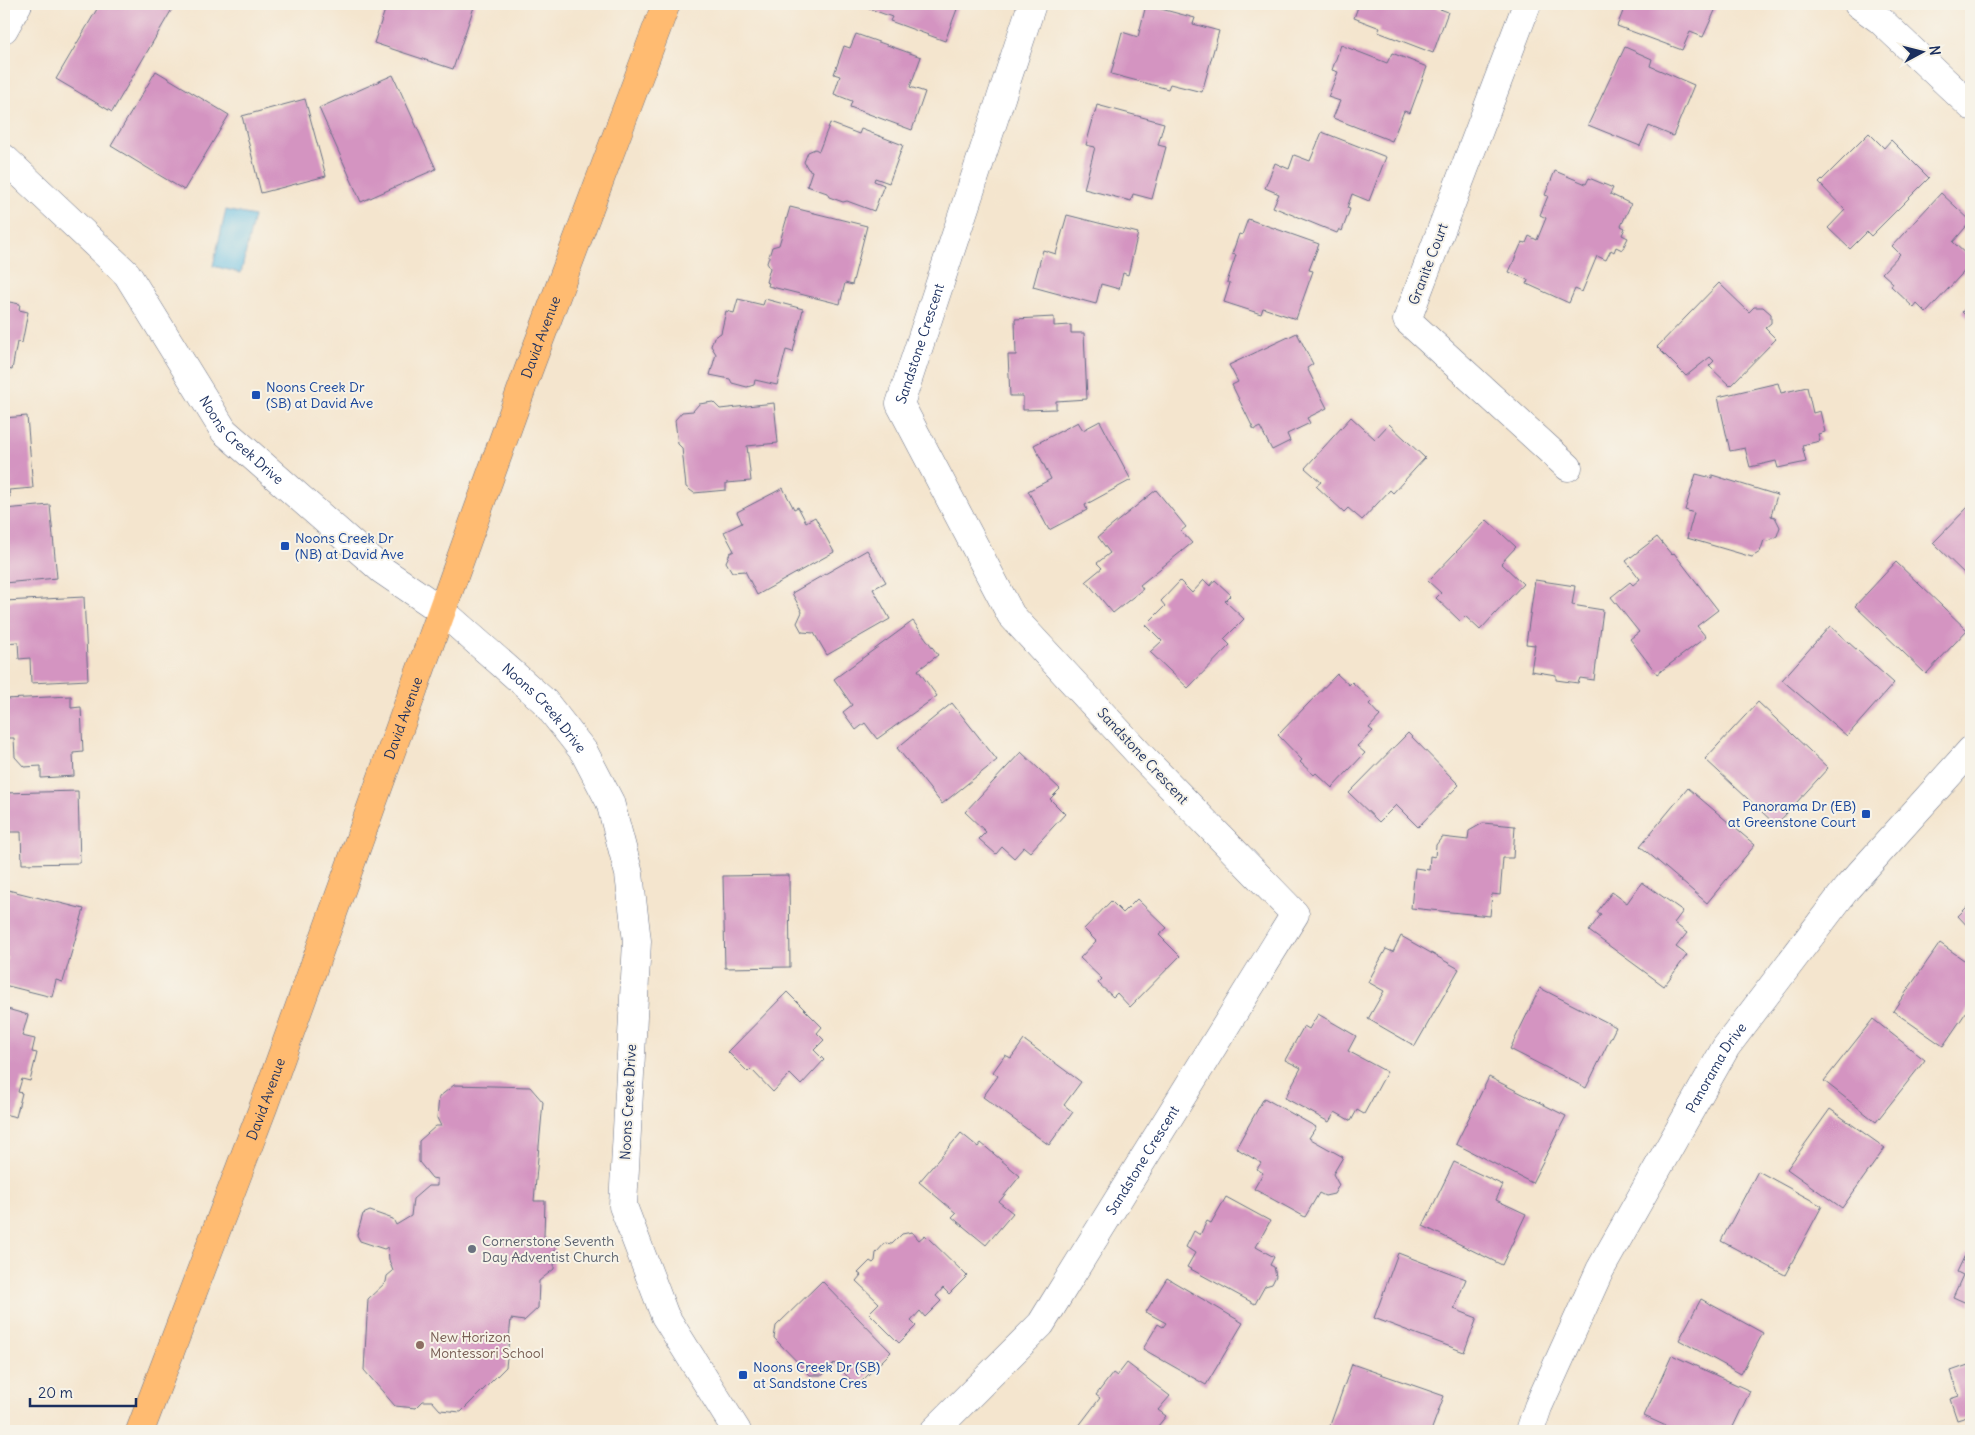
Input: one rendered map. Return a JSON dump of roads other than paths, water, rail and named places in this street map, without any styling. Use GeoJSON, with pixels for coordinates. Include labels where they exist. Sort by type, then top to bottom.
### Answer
{"type":"FeatureCollection","features":[{"type":"Feature","properties":{"kind":"main road","name":"David Avenue"},"geometry":{"type":"LineString","coordinates":[[140,1431],[264,1105],[528,371],[666,4]]}},
{"type":"Feature","properties":{"kind":"street"},"geometry":{"type":"LineString","coordinates":[[4,29],[18,4]]}},
{"type":"Feature","properties":{"kind":"street","name":"Sandstone Crescent"},"geometry":{"type":"LineString","coordinates":[[934,1431],[1041,1324],[1295,914],[1144,759],[1011,615],[900,404],[1032,4]]}},
{"type":"Feature","properties":{"kind":"street","name":"Granite Court"},"geometry":{"type":"LineString","coordinates":[[1527,4],[1407,320],[1568,467]]}},
{"type":"Feature","properties":{"kind":"street"},"geometry":{"type":"LineString","coordinates":[[1858,4],[1880,20],[1971,106]]}},
{"type":"Feature","properties":{"kind":"street","name":"Noons Creek Drive"},"geometry":{"type":"LineString","coordinates":[[4,158],[127,274],[224,431],[382,570],[442,611],[544,702],[584,752],[610,802],[630,874],[637,940],[623,1206],[665,1316],[737,1431]]}},
{"type":"Feature","properties":{"kind":"street","name":"Panorama Drive"},"geometry":{"type":"LineString","coordinates":[[1530,1431],[1538,1407],[1600,1270],[1726,1047],[1847,888],[1971,750]]}},
{"type":"Feature","properties":{"kind":"water"},"geometry":{"type":"Polygon","coordinates":[[[226,210],[254,216],[241,273],[213,266],[226,210]]]}},
{"type":"Feature","properties":{"kind":"place","name":"Noons Creek Dr (SB) at David Ave"},"geometry":{"type":"Point","coordinates":[256,395]}},
{"type":"Feature","properties":{"kind":"place","name":"Noons Creek Dr (NB) at David Ave"},"geometry":{"type":"Point","coordinates":[285,546]}},
{"type":"Feature","properties":{"kind":"place","name":"Panorama Dr (EB) at Greenstone Court"},"geometry":{"type":"Point","coordinates":[1866,814]}},
{"type":"Feature","properties":{"kind":"place","name":"Cornerstone Seventh Day Adventist Church"},"geometry":{"type":"Point","coordinates":[472,1249]}},
{"type":"Feature","properties":{"kind":"place","name":"New Horizon Montessori School"},"geometry":{"type":"Point","coordinates":[420,1345]}},
{"type":"Feature","properties":{"kind":"place","name":"Noons Creek Dr (SB) at Sandstone Cres"},"geometry":{"type":"Point","coordinates":[743,1375]}}]}
